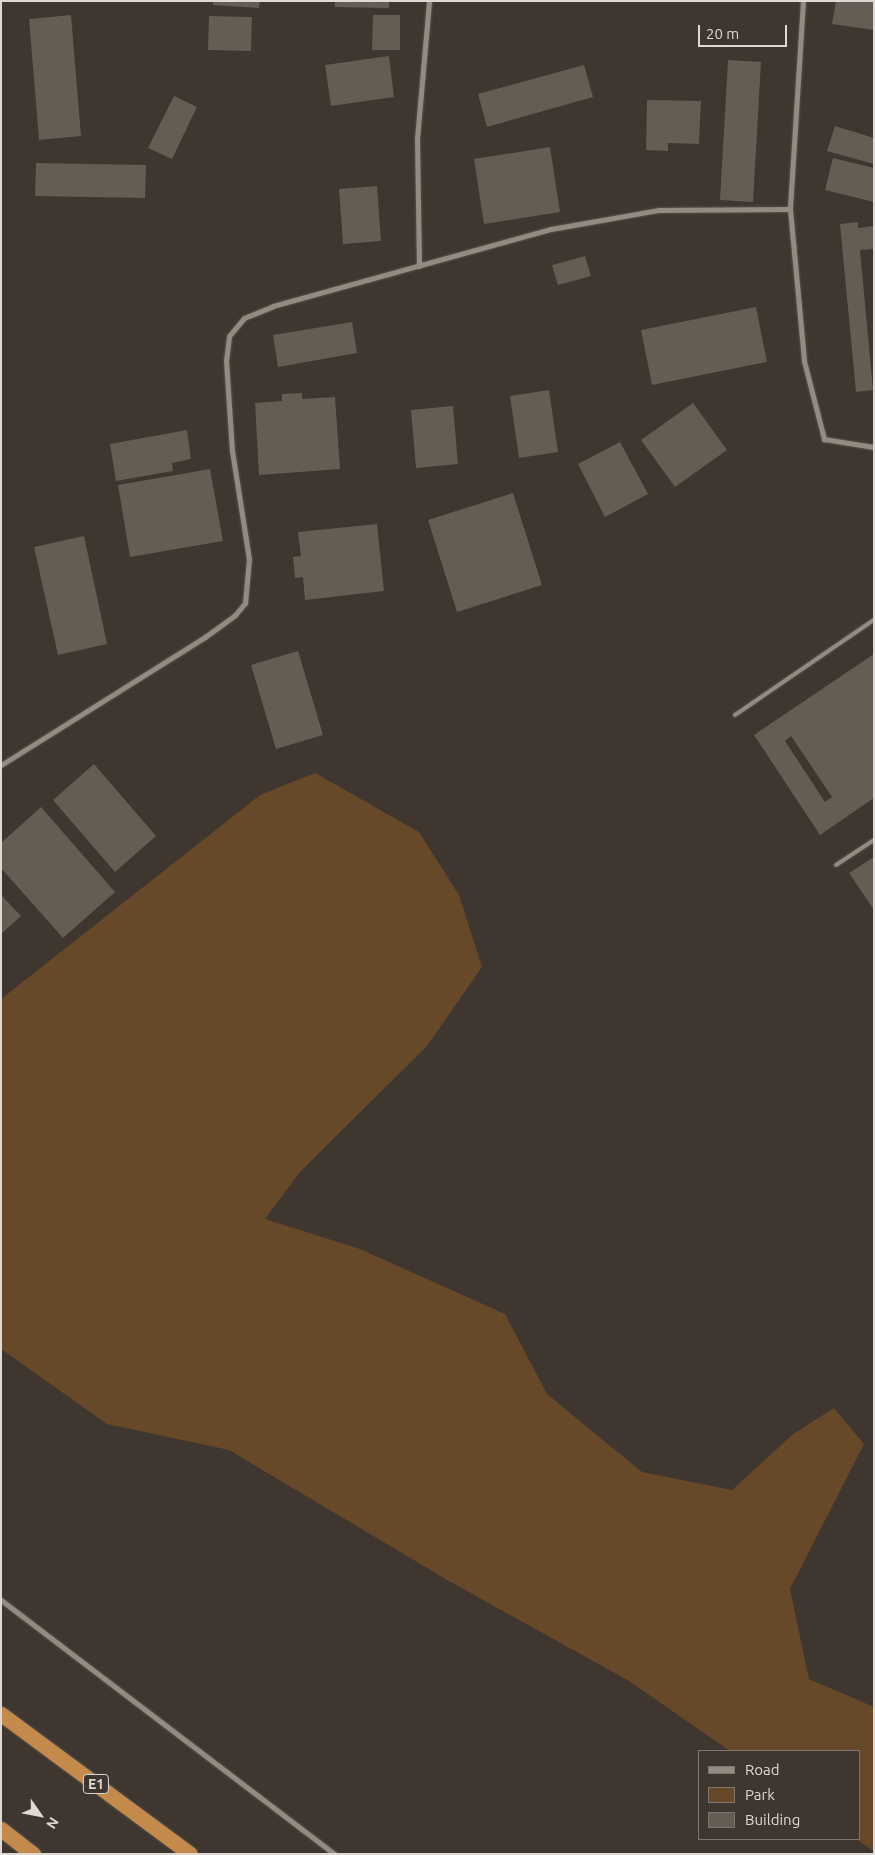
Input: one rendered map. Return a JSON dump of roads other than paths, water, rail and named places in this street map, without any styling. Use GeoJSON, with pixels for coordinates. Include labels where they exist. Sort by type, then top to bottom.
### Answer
{"type":"FeatureCollection","features":[{"type":"Feature","properties":{"kind":"highway","name":"E1"},"geometry":{"type":"LineString","coordinates":[[1,1714],[190,1854]]}},
{"type":"Feature","properties":{"kind":"highway"},"geometry":{"type":"LineString","coordinates":[[1,1828],[33,1854]]}},
{"type":"Feature","properties":{"kind":"street"},"geometry":{"type":"LineString","coordinates":[[419,266],[418,139],[429,1]]}},
{"type":"Feature","properties":{"kind":"street"},"geometry":{"type":"LineString","coordinates":[[803,1],[790,209],[804,361],[824,439],[874,447]]}},
{"type":"Feature","properties":{"kind":"street"},"geometry":{"type":"LineString","coordinates":[[1,765],[205,637],[235,615],[245,602],[249,559],[227,396],[226,348],[236,326],[244,318],[273,306],[551,229],[659,210],[790,209]]}},
{"type":"Feature","properties":{"kind":"street"},"geometry":{"type":"LineString","coordinates":[[1,1600],[335,1854]]}},
{"type":"Feature","properties":{"kind":"lane"},"geometry":{"type":"LineString","coordinates":[[735,715],[874,620]]}},
{"type":"Feature","properties":{"kind":"lane"},"geometry":{"type":"LineString","coordinates":[[836,865],[874,840]]}}]}
